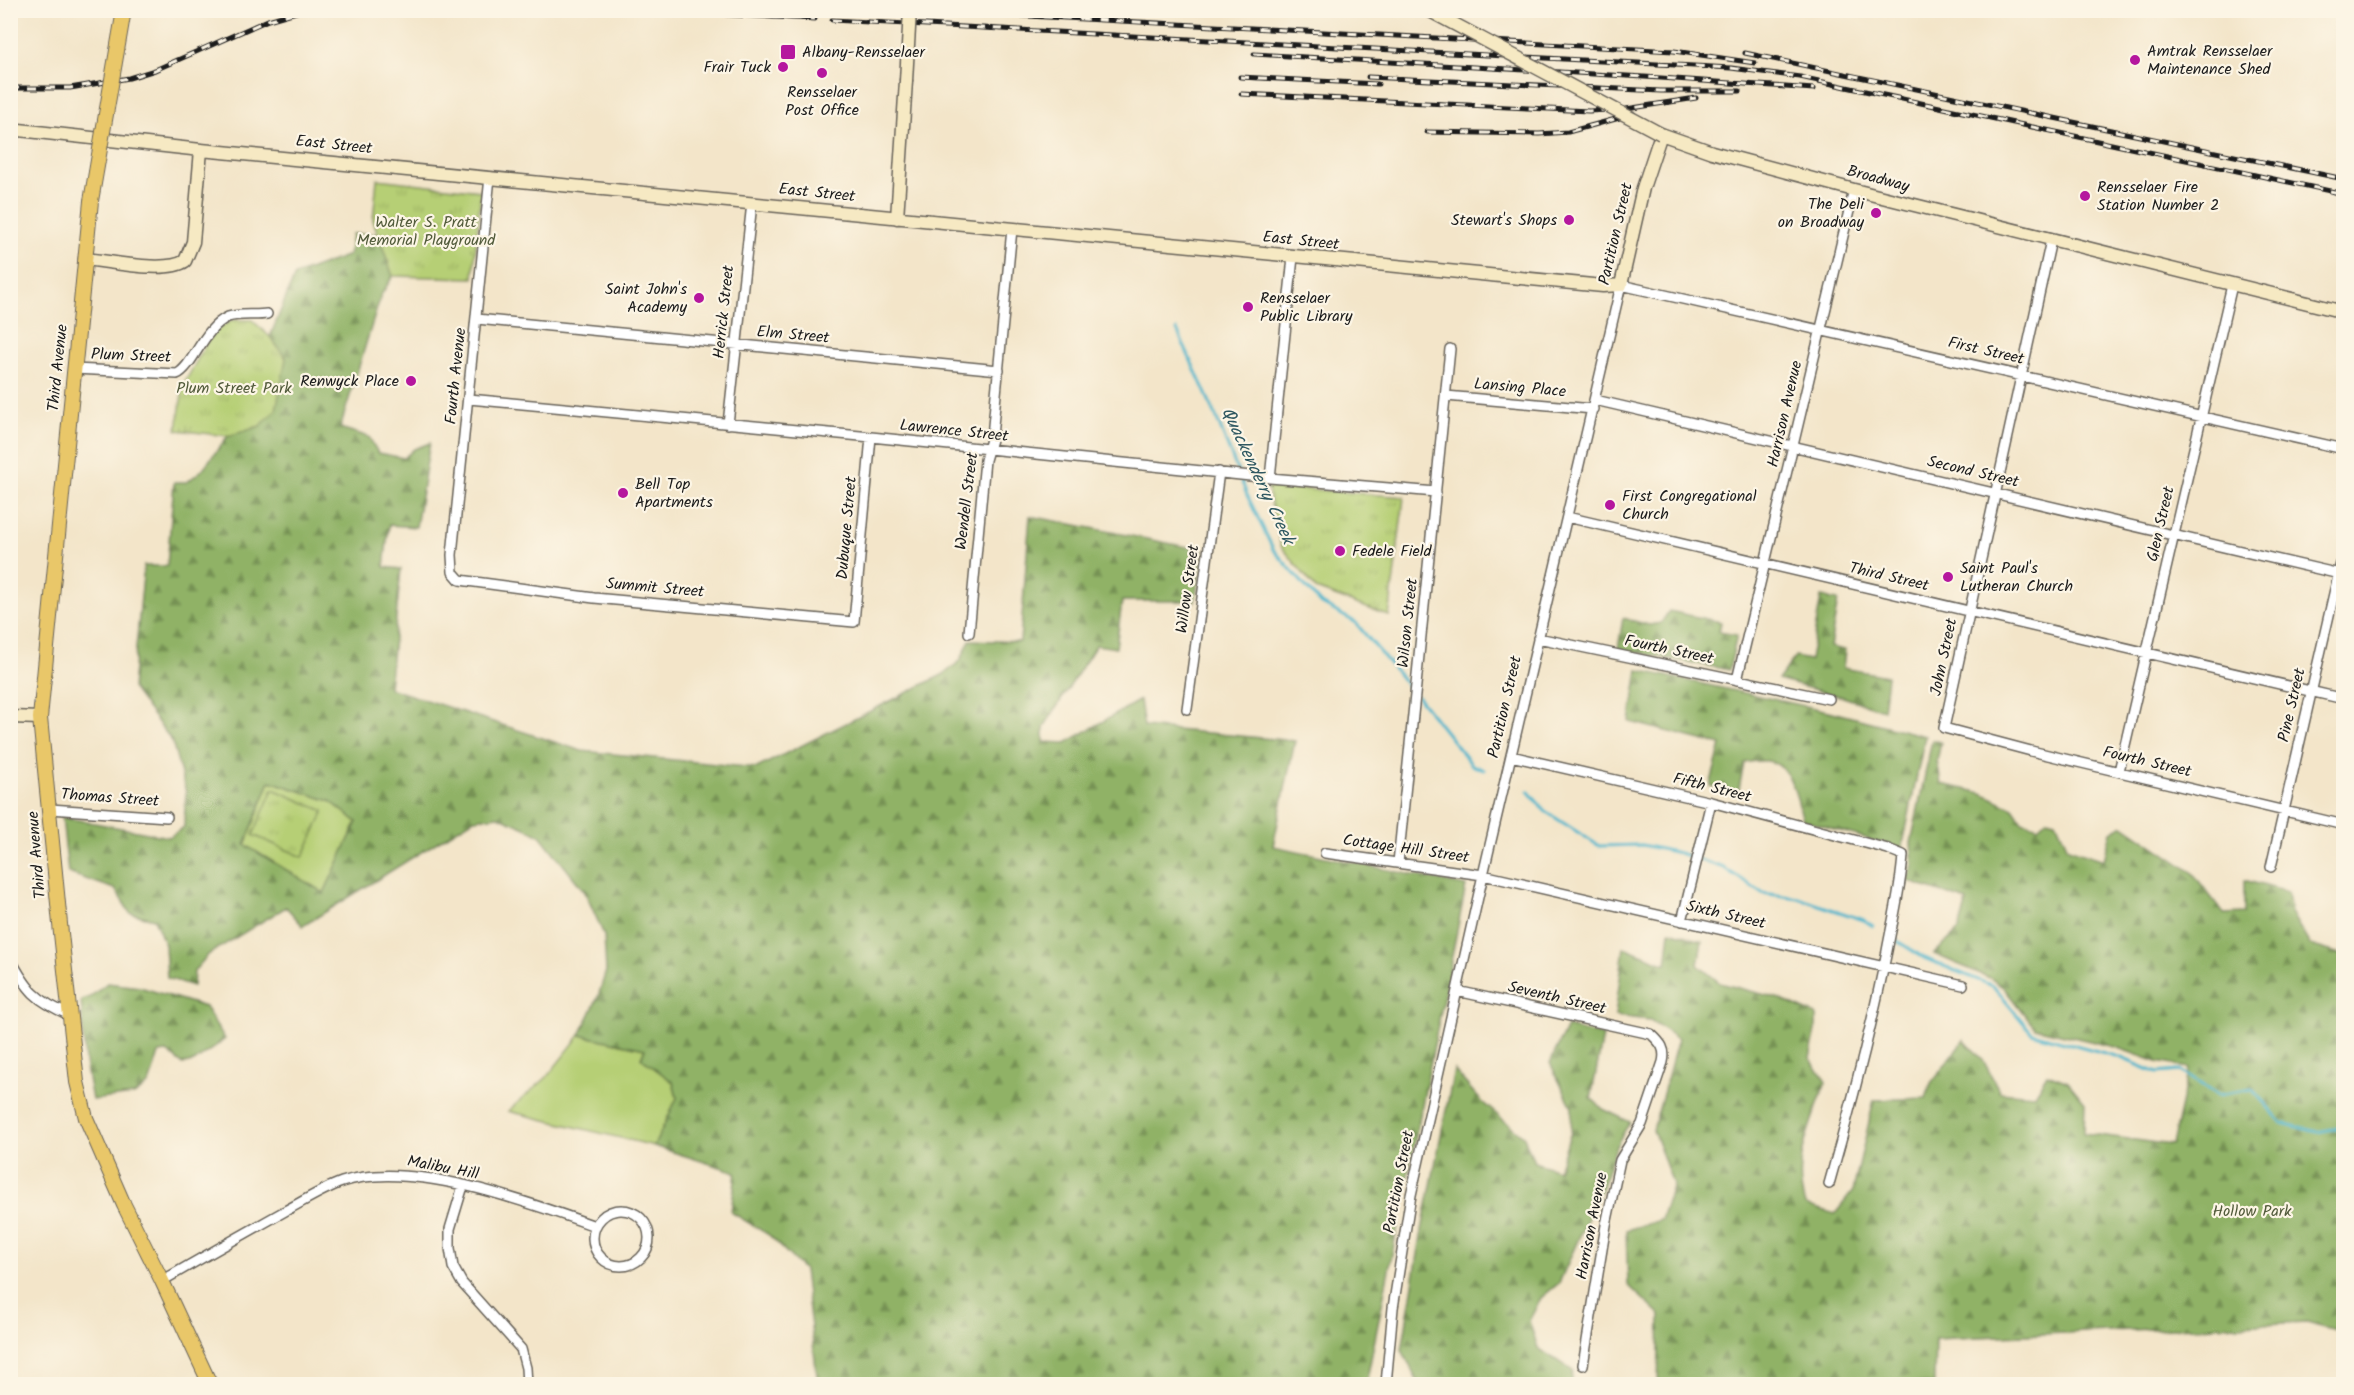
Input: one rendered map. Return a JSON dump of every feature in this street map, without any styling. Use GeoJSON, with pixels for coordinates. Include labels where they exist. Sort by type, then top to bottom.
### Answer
{"type":"FeatureCollection","features":[{"type":"Feature","properties":{"kind":"main road","name":"Third Avenue"},"geometry":{"type":"LineString","coordinates":[[124,10],[91,201],[40,718],[77,1082],[86,1118],[124,1205],[210,1384]]}},
{"type":"Feature","properties":{"kind":"street"},"geometry":{"type":"LineString","coordinates":[[897,218],[910,10]]}},
{"type":"Feature","properties":{"kind":"street","name":"Broadway"},"geometry":{"type":"LineString","coordinates":[[1428,10],[1661,134],[1712,152],[2051,240],[2343,312]]}},
{"type":"Feature","properties":{"kind":"street","name":"East Street"},"geometry":{"type":"LineString","coordinates":[[10,129],[201,150],[1293,257],[1584,284],[1621,285]]}},
{"type":"Feature","properties":{"kind":"street","name":"Partition Street"},"geometry":{"type":"LineString","coordinates":[[1386,1384],[1395,1290],[1411,1195],[1483,874],[1643,188],[1661,134]]}},
{"type":"Feature","properties":{"kind":"street"},"geometry":{"type":"LineString","coordinates":[[85,259],[168,266],[185,261],[193,242],[201,150]]}},
{"type":"Feature","properties":{"kind":"street","name":"Fourth Avenue"},"geometry":{"type":"LineString","coordinates":[[456,576],[452,555],[490,177]]}},
{"type":"Feature","properties":{"kind":"street","name":"Harrison Avenue"},"geometry":{"type":"LineString","coordinates":[[1737,680],[1854,190]]}},
{"type":"Feature","properties":{"kind":"street","name":"Herrick Street"},"geometry":{"type":"LineString","coordinates":[[728,423],[752,203]]}},
{"type":"Feature","properties":{"kind":"street","name":"Wendell Street"},"geometry":{"type":"LineString","coordinates":[[969,633],[985,460],[992,436],[1012,229]]}},
{"type":"Feature","properties":{"kind":"street","name":"John Street"},"geometry":{"type":"LineString","coordinates":[[1944,728],[2051,240]]}},
{"type":"Feature","properties":{"kind":"street"},"geometry":{"type":"LineString","coordinates":[[1270,478],[1293,257]]}},
{"type":"Feature","properties":{"kind":"street","name":"First Street"},"geometry":{"type":"LineString","coordinates":[[1621,285],[2343,450]]}},
{"type":"Feature","properties":{"kind":"street","name":"Glen Street"},"geometry":{"type":"LineString","coordinates":[[2120,771],[2232,285]]}},
{"type":"Feature","properties":{"kind":"street","name":"Plum Street"},"geometry":{"type":"LineString","coordinates":[[74,369],[177,374],[183,372],[199,345],[219,323],[230,316],[267,314]]}},
{"type":"Feature","properties":{"kind":"street","name":"Elm Street"},"geometry":{"type":"LineString","coordinates":[[477,319],[999,370]]}},
{"type":"Feature","properties":{"kind":"street","name":"Wilson Street"},"geometry":{"type":"LineString","coordinates":[[1398,863],[1450,349]]}},
{"type":"Feature","properties":{"kind":"street","name":"Lansing Place"},"geometry":{"type":"LineString","coordinates":[[1446,396],[1594,405]]}},
{"type":"Feature","properties":{"kind":"street","name":"Lawrence Street"},"geometry":{"type":"LineString","coordinates":[[469,399],[1270,478],[1436,492]]}},
{"type":"Feature","properties":{"kind":"street","name":"Second Street"},"geometry":{"type":"LineString","coordinates":[[1594,405],[1793,446],[2341,574]]}},
{"type":"Feature","properties":{"kind":"street","name":"Dubuque Street"},"geometry":{"type":"LineString","coordinates":[[854,622],[871,437]]}},
{"type":"Feature","properties":{"kind":"street","name":"Willow Street"},"geometry":{"type":"LineString","coordinates":[[1187,709],[1223,473]]}},
{"type":"Feature","properties":{"kind":"street","name":"Third Street"},"geometry":{"type":"LineString","coordinates":[[1567,517],[2343,699]]}},
{"type":"Feature","properties":{"kind":"street","name":"Pine Street"},"geometry":{"type":"LineString","coordinates":[[2271,867],[2310,691],[2341,574],[2343,550]]}},
{"type":"Feature","properties":{"kind":"street","name":"Summit Street"},"geometry":{"type":"LineString","coordinates":[[456,576],[471,582],[594,598],[854,622]]}},
{"type":"Feature","properties":{"kind":"street","name":"Fourth Street"},"geometry":{"type":"LineString","coordinates":[[1538,638],[1829,699]]}},
{"type":"Feature","properties":{"kind":"street"},"geometry":{"type":"LineString","coordinates":[[10,717],[40,718]]}},
{"type":"Feature","properties":{"kind":"street","name":"Fourth Street"},"geometry":{"type":"LineString","coordinates":[[1944,728],[2343,825]]}},
{"type":"Feature","properties":{"kind":"street","name":"Fifth Street"},"geometry":{"type":"LineString","coordinates":[[1511,756],[1711,802],[1903,855],[1902,872],[1884,966]]}},
{"type":"Feature","properties":{"kind":"street"},"geometry":{"type":"LineString","coordinates":[[1682,921],[1711,802]]}},
{"type":"Feature","properties":{"kind":"street","name":"Thomas Street"},"geometry":{"type":"LineString","coordinates":[[50,809],[168,817]]}},
{"type":"Feature","properties":{"kind":"street","name":"Cottage Hill Street"},"geometry":{"type":"LineString","coordinates":[[1325,853],[1483,874]]}},
{"type":"Feature","properties":{"kind":"street","name":"Sixth Street"},"geometry":{"type":"LineString","coordinates":[[1483,874],[1963,985]]}},
{"type":"Feature","properties":{"kind":"street"},"geometry":{"type":"LineString","coordinates":[[10,958],[28,987],[38,998],[49,1006],[70,1015]]}},
{"type":"Feature","properties":{"kind":"street"},"geometry":{"type":"LineString","coordinates":[[1829,1184],[1855,1093],[1884,966]]}},
{"type":"Feature","properties":{"kind":"street","name":"Seventh Street"},"geometry":{"type":"LineString","coordinates":[[1457,991],[1651,1034]]}},
{"type":"Feature","properties":{"kind":"street","name":"Harrison Avenue"},"geometry":{"type":"LineString","coordinates":[[1583,1365],[1605,1225],[1620,1160],[1642,1124],[1665,1053],[1663,1047],[1651,1034]]}},
{"type":"Feature","properties":{"kind":"street","name":"Malibu Hill"},"geometry":{"type":"LineString","coordinates":[[162,1281],[251,1230],[344,1182],[369,1176],[393,1174],[420,1176],[541,1206],[595,1226]]}},
{"type":"Feature","properties":{"kind":"street"},"geometry":{"type":"LineString","coordinates":[[463,1186],[450,1229],[453,1267],[462,1283],[521,1349],[527,1384]]}},
{"type":"Feature","properties":{"kind":"street"},"geometry":{"type":"LineString","coordinates":[[628,1211],[637,1215],[648,1231],[649,1241],[646,1250],[634,1263],[617,1267],[608,1264],[601,1259],[592,1243],[595,1226],[609,1212],[628,1211]]}},
{"type":"Feature","properties":{"kind":"green space","name":"Walter S. Pratt Memorial Playground"},"geometry":{"type":"Polygon","coordinates":[[[377,179],[481,191],[473,278],[393,276],[373,220],[377,179]]]}},
{"type":"Feature","properties":{"kind":"green space"},"geometry":{"type":"Polygon","coordinates":[[[352,234],[378,234],[393,276],[381,295],[340,428],[369,437],[378,453],[404,458],[414,449],[430,443],[416,527],[389,525],[384,567],[401,569],[389,688],[582,751],[757,768],[944,674],[960,661],[970,640],[1020,642],[1030,516],[1203,550],[1195,601],[1122,601],[1116,648],[1096,645],[1044,727],[1044,742],[1066,743],[1140,700],[1144,727],[1295,741],[1273,846],[1466,886],[1366,1384],[818,1384],[804,1270],[769,1235],[731,1212],[736,1172],[654,1146],[677,1098],[673,1082],[641,1058],[645,1049],[580,1035],[598,997],[606,971],[604,935],[585,892],[539,834],[498,816],[474,819],[303,926],[286,907],[209,954],[194,971],[193,986],[167,978],[165,945],[154,919],[130,913],[115,889],[68,873],[62,817],[169,837],[184,827],[186,792],[172,741],[132,688],[144,566],[167,566],[174,482],[187,482],[202,470],[228,436],[260,426],[286,358],[270,337],[295,275],[349,255],[352,234]],[[270,781],[245,845],[324,893],[357,822],[330,801],[270,781]]]}},
{"type":"Feature","properties":{"kind":"green space","name":"Plum Street Park"},"geometry":{"type":"Polygon","coordinates":[[[232,320],[252,320],[270,337],[286,358],[276,410],[260,426],[228,436],[177,430],[183,386],[207,342],[217,329],[232,320]]]}},
{"type":"Feature","properties":{"kind":"green space","name":"Fedele Field"},"geometry":{"type":"Polygon","coordinates":[[[1267,486],[1404,497],[1389,616],[1316,589],[1281,546],[1267,486]]]}},
{"type":"Feature","properties":{"kind":"green space"},"geometry":{"type":"Polygon","coordinates":[[[1821,597],[1838,600],[1830,647],[1845,650],[1843,668],[1887,676],[1883,710],[1778,680],[1795,657],[1810,660],[1821,597]]]}},
{"type":"Feature","properties":{"kind":"green space"},"geometry":{"type":"Polygon","coordinates":[[[1669,611],[1721,622],[1719,632],[1737,635],[1729,670],[1618,649],[1623,618],[1649,625],[1661,623],[1669,611]]]}},
{"type":"Feature","properties":{"kind":"green space"},"geometry":{"type":"Polygon","coordinates":[[[1638,670],[1828,711],[1925,736],[1902,849],[1803,820],[1788,776],[1783,769],[1768,761],[1744,763],[1738,794],[1710,786],[1721,745],[1630,722],[1638,670]]]}},
{"type":"Feature","properties":{"kind":"green space","name":"Hollow Park"},"geometry":{"type":"Polygon","coordinates":[[[1932,740],[1941,742],[1937,761],[1941,784],[1982,793],[2013,808],[2022,821],[2038,827],[2047,819],[2056,821],[2068,848],[2104,860],[2111,832],[2123,825],[2192,872],[2224,914],[2244,913],[2244,880],[2288,892],[2291,913],[2310,945],[2340,954],[2343,958],[2343,1332],[2307,1322],[1935,1339],[1934,1384],[1658,1384],[1660,1315],[1628,1285],[1626,1230],[1661,1220],[1673,1184],[1653,1130],[1678,1039],[1650,1020],[1615,1016],[1624,947],[1666,964],[1670,931],[1702,941],[1698,965],[1720,983],[1777,998],[1816,1015],[1816,1030],[1810,1058],[1826,1082],[1805,1142],[1802,1158],[1801,1189],[1805,1205],[1835,1214],[1853,1191],[1874,1100],[1926,1098],[1931,1083],[1964,1040],[1983,1060],[2000,1092],[2034,1095],[2047,1074],[2068,1082],[2085,1103],[2084,1133],[2172,1145],[2189,1068],[2157,1062],[2115,1047],[2035,1028],[2004,988],[1990,978],[1934,954],[1959,930],[1967,901],[1907,881],[1913,865],[1911,843],[1932,740]]]}},
{"type":"Feature","properties":{"kind":"green space"},"geometry":{"type":"Polygon","coordinates":[[[270,781],[330,801],[357,822],[324,893],[245,845],[270,781]]]}},
{"type":"Feature","properties":{"kind":"green space"},"geometry":{"type":"Polygon","coordinates":[[[273,789],[324,811],[303,857],[253,835],[273,789]]]}},
{"type":"Feature","properties":{"kind":"green space"},"geometry":{"type":"Polygon","coordinates":[[[107,983],[140,987],[205,1007],[225,1039],[194,1062],[182,1064],[167,1052],[159,1053],[149,1084],[134,1095],[92,1100],[85,1062],[81,1000],[90,997],[107,983]]]}},
{"type":"Feature","properties":{"kind":"green space"},"geometry":{"type":"Polygon","coordinates":[[[1567,1027],[1603,1036],[1591,1098],[1603,1109],[1630,1122],[1618,1142],[1602,1186],[1559,1283],[1541,1298],[1529,1321],[1538,1348],[1573,1371],[1571,1384],[1419,1384],[1402,1350],[1422,1230],[1454,1070],[1482,1102],[1524,1137],[1534,1162],[1558,1170],[1571,1132],[1572,1107],[1550,1063],[1567,1027]]]}},
{"type":"Feature","properties":{"kind":"green space"},"geometry":{"type":"Polygon","coordinates":[[[580,1035],[645,1049],[641,1058],[673,1082],[677,1098],[654,1146],[508,1111],[546,1078],[580,1035]]]}},
{"type":"Feature","properties":{"kind":"waterway","name":"Quackenderry Creek"},"geometry":{"type":"LineString","coordinates":[[1177,330],[1215,414],[1247,495],[1273,549],[1320,603],[1355,622],[1413,692]]}},
{"type":"Feature","properties":{"kind":"waterway","name":"Quackenderry Creek"},"geometry":{"type":"LineString","coordinates":[[1418,697],[1472,765],[1484,770]]}},
{"type":"Feature","properties":{"kind":"waterway","name":"Quackenderry Creek"},"geometry":{"type":"LineString","coordinates":[[1528,791],[1545,811],[1599,846],[1642,845],[1679,853],[1724,868],[1762,893],[1798,898],[1864,920],[1873,926]]}},
{"type":"Feature","properties":{"kind":"waterway","name":"Quackenderry Creek"},"geometry":{"type":"LineString","coordinates":[[1894,939],[1924,958],[1993,986],[2032,1033],[2119,1057],[2157,1073],[2180,1071],[2218,1095],[2252,1089],[2282,1123],[2317,1132],[2344,1127]]}},
{"type":"Feature","properties":{"kind":"railway"},"geometry":{"type":"LineString","coordinates":[[10,88],[70,88],[129,78],[155,70],[268,20],[303,10]]}},
{"type":"Feature","properties":{"kind":"railway"},"geometry":{"type":"LineString","coordinates":[[630,10],[815,19]]}},
{"type":"Feature","properties":{"kind":"railway"},"geometry":{"type":"LineString","coordinates":[[917,10],[1674,51],[1755,63]]}},
{"type":"Feature","properties":{"kind":"railway"},"geometry":{"type":"LineString","coordinates":[[832,20],[1731,68],[1800,77],[2344,194]]}},
{"type":"Feature","properties":{"kind":"railway"},"geometry":{"type":"LineString","coordinates":[[1745,53],[2344,179]]}},
{"type":"Feature","properties":{"kind":"railway"},"geometry":{"type":"LineString","coordinates":[[1254,54],[1814,89]]}},
{"type":"Feature","properties":{"kind":"railway"},"geometry":{"type":"LineString","coordinates":[[1240,77],[1378,84]]}},
{"type":"Feature","properties":{"kind":"railway"},"geometry":{"type":"LineString","coordinates":[[1368,77],[1661,91],[1740,91]]}},
{"type":"Feature","properties":{"kind":"railway"},"geometry":{"type":"LineString","coordinates":[[1241,94],[1589,111],[1626,109],[1696,98]]}},
{"type":"Feature","properties":{"kind":"railway"},"geometry":{"type":"LineString","coordinates":[[1427,132],[1539,134],[1568,132],[1634,114]]}},
{"type":"Feature","properties":{"kind":"place","name":"Albany-Rensselaer"},"geometry":{"type":"Point","coordinates":[788,52]}},
{"type":"Feature","properties":{"kind":"place","name":"Amtrak Rensselaer Maintenance Shed"},"geometry":{"type":"Point","coordinates":[2135,60]}},
{"type":"Feature","properties":{"kind":"place","name":"Frair Tuck"},"geometry":{"type":"Point","coordinates":[783,67]}},
{"type":"Feature","properties":{"kind":"place","name":"Rensselaer Post Office"},"geometry":{"type":"Point","coordinates":[822,73]}},
{"type":"Feature","properties":{"kind":"place","name":"Rensselaer Fire Station Number 2"},"geometry":{"type":"Point","coordinates":[2085,196]}},
{"type":"Feature","properties":{"kind":"place","name":"The Deli on Broadway"},"geometry":{"type":"Point","coordinates":[1876,213]}},
{"type":"Feature","properties":{"kind":"place","name":"Stewart's Shops"},"geometry":{"type":"Point","coordinates":[1569,220]}},
{"type":"Feature","properties":{"kind":"place","name":"Saint John's Academy"},"geometry":{"type":"Point","coordinates":[699,298]}},
{"type":"Feature","properties":{"kind":"place","name":"Rensselaer Public Library"},"geometry":{"type":"Point","coordinates":[1248,307]}},
{"type":"Feature","properties":{"kind":"place","name":"Renwyck Place"},"geometry":{"type":"Point","coordinates":[411,381]}},
{"type":"Feature","properties":{"kind":"place","name":"Bell Top Apartments"},"geometry":{"type":"Point","coordinates":[623,493]}},
{"type":"Feature","properties":{"kind":"place","name":"First Congregational Church"},"geometry":{"type":"Point","coordinates":[1610,505]}},
{"type":"Feature","properties":{"kind":"place","name":"Fedele Field"},"geometry":{"type":"Point","coordinates":[1340,551]}},
{"type":"Feature","properties":{"kind":"place","name":"Saint Paul's Lutheran Church"},"geometry":{"type":"Point","coordinates":[1948,577]}}]}
